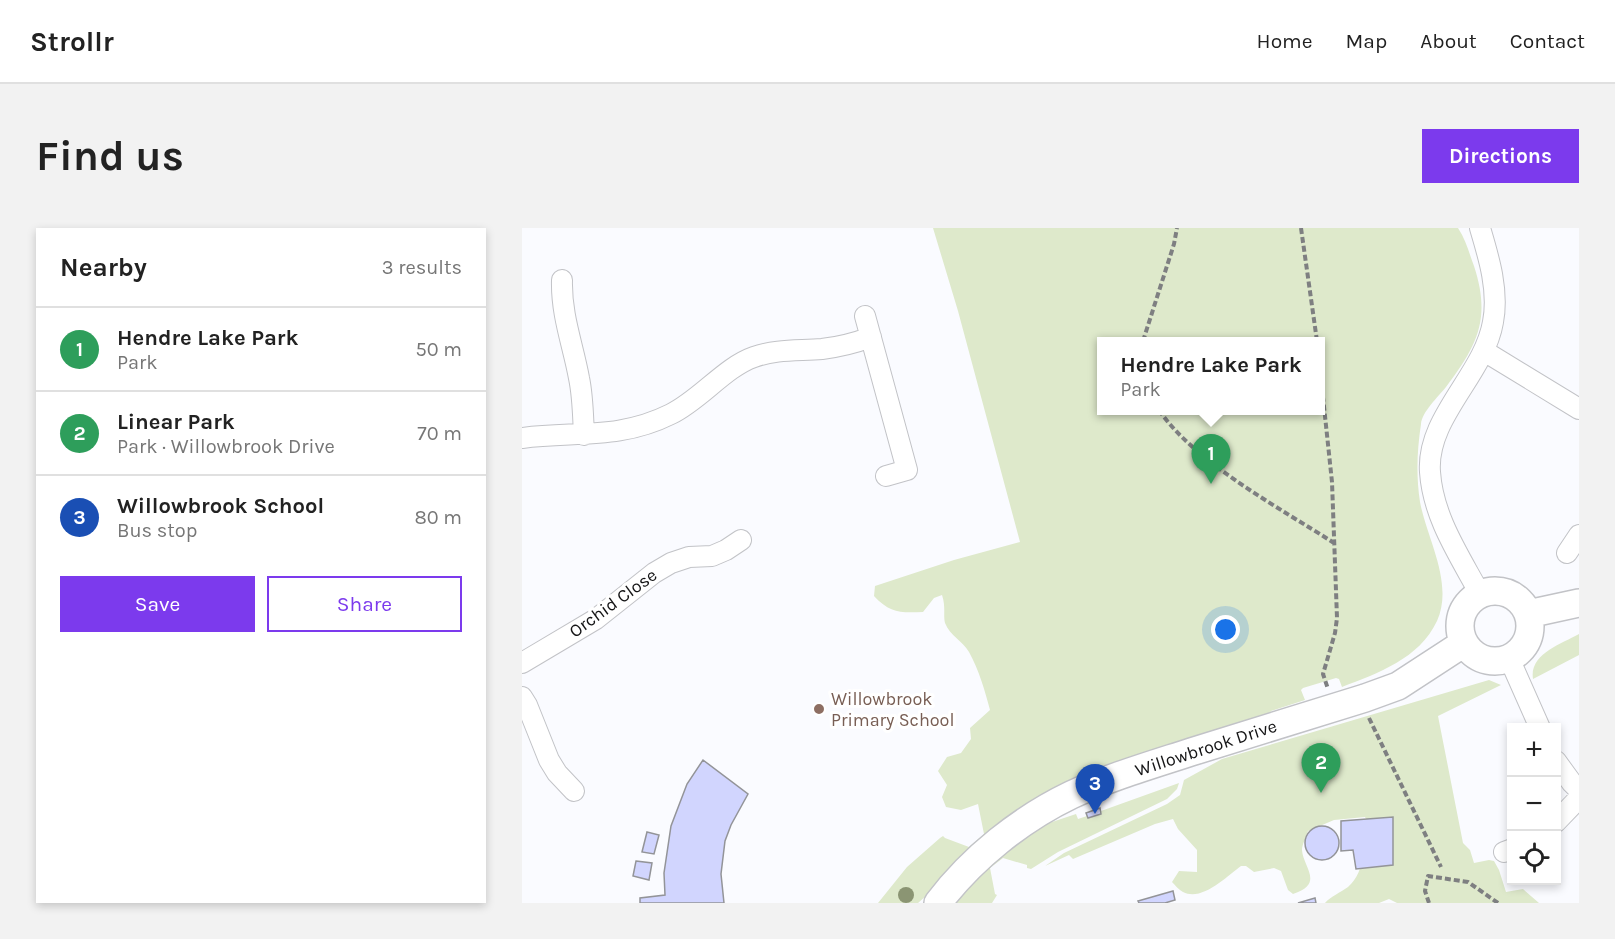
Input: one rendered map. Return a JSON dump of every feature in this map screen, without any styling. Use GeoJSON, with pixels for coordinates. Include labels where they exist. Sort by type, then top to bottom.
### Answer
{"type":"FeatureCollection","features":[{"type":"Feature","properties":{"kind":"street"},"geometry":{"type":"LineString","coordinates":[[1480,228],[1490,260],[1494,292],[1493,322],[1484,351],[1448,411],[1432,445],[1430,471],[1432,489],[1444,529],[1480,594]]}},
{"type":"Feature","properties":{"kind":"street"},"geometry":{"type":"LineString","coordinates":[[562,280],[566,325],[580,380],[584,435]]}},
{"type":"Feature","properties":{"kind":"street"},"geometry":{"type":"LineString","coordinates":[[865,316],[907,470],[886,476]]}},
{"type":"Feature","properties":{"kind":"street"},"geometry":{"type":"LineString","coordinates":[[522,438],[620,432],[645,425],[670,415],[692,402],[733,368],[751,358],[770,352],[841,346],[871,337]]}},
{"type":"Feature","properties":{"kind":"street"},"geometry":{"type":"LineString","coordinates":[[1484,351],[1579,409]]}},
{"type":"Feature","properties":{"kind":"street"},"geometry":{"type":"LineString","coordinates":[[1567,553],[1579,535]]}},
{"type":"Feature","properties":{"kind":"street","name":"Orchid Close"},"geometry":{"type":"LineString","coordinates":[[522,663],[590,623],[662,568],[689,557],[712,556],[741,540]]}},
{"type":"Feature","properties":{"kind":"street"},"geometry":{"type":"LineString","coordinates":[[1503,591],[1514,596],[1528,614],[1529,635],[1525,645],[1509,658],[1499,661],[1488,660],[1479,657],[1464,643],[1460,632],[1460,621],[1471,600],[1480,594],[1503,591]]}},
{"type":"Feature","properties":{"kind":"street"},"geometry":{"type":"LineString","coordinates":[[1528,614],[1579,603]]}},
{"type":"Feature","properties":{"kind":"street","name":"Willowbrook Drive"},"geometry":{"type":"LineString","coordinates":[[938,903],[959,878],[999,841],[1035,816],[1072,795],[1123,775],[1398,686],[1464,643]]}},
{"type":"Feature","properties":{"kind":"street"},"geometry":{"type":"LineString","coordinates":[[1509,658],[1538,723]]}},
{"type":"Feature","properties":{"kind":"street"},"geometry":{"type":"LineString","coordinates":[[522,697],[549,760],[557,773],[574,791]]}},
{"type":"Feature","properties":{"kind":"street"},"geometry":{"type":"LineString","coordinates":[[1561,766],[1579,790]]}},
{"type":"Feature","properties":{"kind":"street"},"geometry":{"type":"LineString","coordinates":[[1561,818],[1579,798]]}},
{"type":"Feature","properties":{"kind":"path"},"geometry":{"type":"LineString","coordinates":[[1145,337],[1177,228]]}},
{"type":"Feature","properties":{"kind":"path"},"geometry":{"type":"LineString","coordinates":[[1301,228],[1316,337]]}},
{"type":"Feature","properties":{"kind":"path"},"geometry":{"type":"LineString","coordinates":[[1162,415],[1176,432],[1209,461],[1335,543]]}},
{"type":"Feature","properties":{"kind":"path"},"geometry":{"type":"LineString","coordinates":[[1325,415],[1332,482],[1337,618],[1323,674],[1330,693]]}},
{"type":"Feature","properties":{"kind":"path"},"geometry":{"type":"LineString","coordinates":[[1367,715],[1441,867]]}},
{"type":"Feature","properties":{"kind":"path"},"geometry":{"type":"LineString","coordinates":[[1429,903],[1425,891],[1428,876],[1468,882],[1498,903]]}},
{"type":"Feature","properties":{"kind":"green space"},"geometry":{"type":"Polygon","coordinates":[[[933,228],[1458,228],[1479,284],[1481,316],[1473,344],[1466,358],[1427,410],[1421,424],[1418,463],[1420,502],[1441,576],[1443,592],[1437,621],[1420,645],[1396,663],[1356,682],[1342,687],[1339,679],[1336,678],[1303,688],[1301,690],[1305,700],[1271,711],[1269,716],[1137,758],[943,881],[918,903],[878,903],[907,867],[943,836],[969,847],[984,834],[978,804],[961,810],[946,807],[942,797],[947,785],[938,771],[947,757],[961,753],[971,739],[970,728],[990,710],[973,659],[945,623],[942,595],[934,598],[923,612],[902,612],[890,609],[880,602],[874,596],[875,586],[954,560],[1020,542],[958,311],[933,228]]]}},
{"type":"Feature","properties":{"kind":"green space"},"geometry":{"type":"Polygon","coordinates":[[[1579,634],[1579,655],[1533,679],[1533,670],[1541,656],[1579,634]]]}},
{"type":"Feature","properties":{"kind":"green space"},"geometry":{"type":"Polygon","coordinates":[[[1489,680],[1501,685],[1438,716],[1463,843],[1470,850],[1474,863],[1494,861],[1506,892],[1523,889],[1539,903],[1397,903],[1389,899],[1379,903],[1325,903],[1348,887],[1359,872],[1364,846],[1365,817],[1334,820],[1308,831],[1302,850],[1310,880],[1303,890],[1293,894],[1288,890],[1281,871],[1274,868],[1254,872],[1246,866],[1241,866],[1206,891],[1190,894],[1182,891],[1172,882],[1179,871],[1197,872],[1197,850],[1178,829],[1173,819],[1155,824],[1073,859],[1069,855],[1045,866],[1064,853],[1167,804],[1180,795],[1184,780],[1222,759],[1489,680]]]}},
{"type":"Feature","properties":{"kind":"green space"},"geometry":{"type":"Polygon","coordinates":[[[1179,783],[1177,789],[1167,799],[1058,852],[1031,869],[1027,868],[1027,865],[1003,858],[990,868],[997,895],[992,903],[951,903],[973,876],[1034,828],[1076,814],[1078,819],[1101,814],[1101,811],[1179,783]]]}},
{"type":"Feature","properties":{"kind":"building"},"geometry":{"type":"Polygon","coordinates":[[[703,760],[748,794],[725,841],[721,874],[724,903],[640,903],[640,898],[665,895],[664,873],[671,826],[687,784],[703,760]]]}},
{"type":"Feature","properties":{"kind":"building"},"geometry":{"type":"Polygon","coordinates":[[[1100,808],[1101,814],[1088,818],[1086,813],[1100,808]]]}},
{"type":"Feature","properties":{"kind":"building"},"geometry":{"type":"Polygon","coordinates":[[[1393,817],[1393,865],[1356,869],[1353,850],[1341,851],[1341,821],[1393,817]]]}},
{"type":"Feature","properties":{"kind":"building"},"geometry":{"type":"Polygon","coordinates":[[[1322,826],[1334,831],[1339,843],[1334,855],[1322,860],[1310,855],[1305,843],[1310,831],[1322,826]]]}},
{"type":"Feature","properties":{"kind":"building"},"geometry":{"type":"Polygon","coordinates":[[[647,832],[659,835],[654,854],[642,852],[647,832]]]}},
{"type":"Feature","properties":{"kind":"building"},"geometry":{"type":"Polygon","coordinates":[[[636,861],[652,863],[649,880],[633,876],[636,861]]]}},
{"type":"Feature","properties":{"kind":"building"},"geometry":{"type":"Polygon","coordinates":[[[1173,891],[1175,900],[1165,903],[1139,903],[1138,901],[1173,891]]]}},
{"type":"Feature","properties":{"kind":"building"},"geometry":{"type":"Polygon","coordinates":[[[1315,898],[1316,903],[1298,903],[1315,898]]]}},
{"type":"Feature","properties":{"kind":"place","name":"Hendre Lake Park"},"geometry":{"type":"Point","coordinates":[1211,484]}},
{"type":"Feature","properties":{"kind":"place","name":"Willowbrook Primary School"},"geometry":{"type":"Point","coordinates":[819,709]}},
{"type":"Feature","properties":{"kind":"place","name":"Linear Park"},"geometry":{"type":"Point","coordinates":[1321,793]}},
{"type":"Feature","properties":{"kind":"place","name":"Willowbrook School"},"geometry":{"type":"Point","coordinates":[1095,814]}}]}
